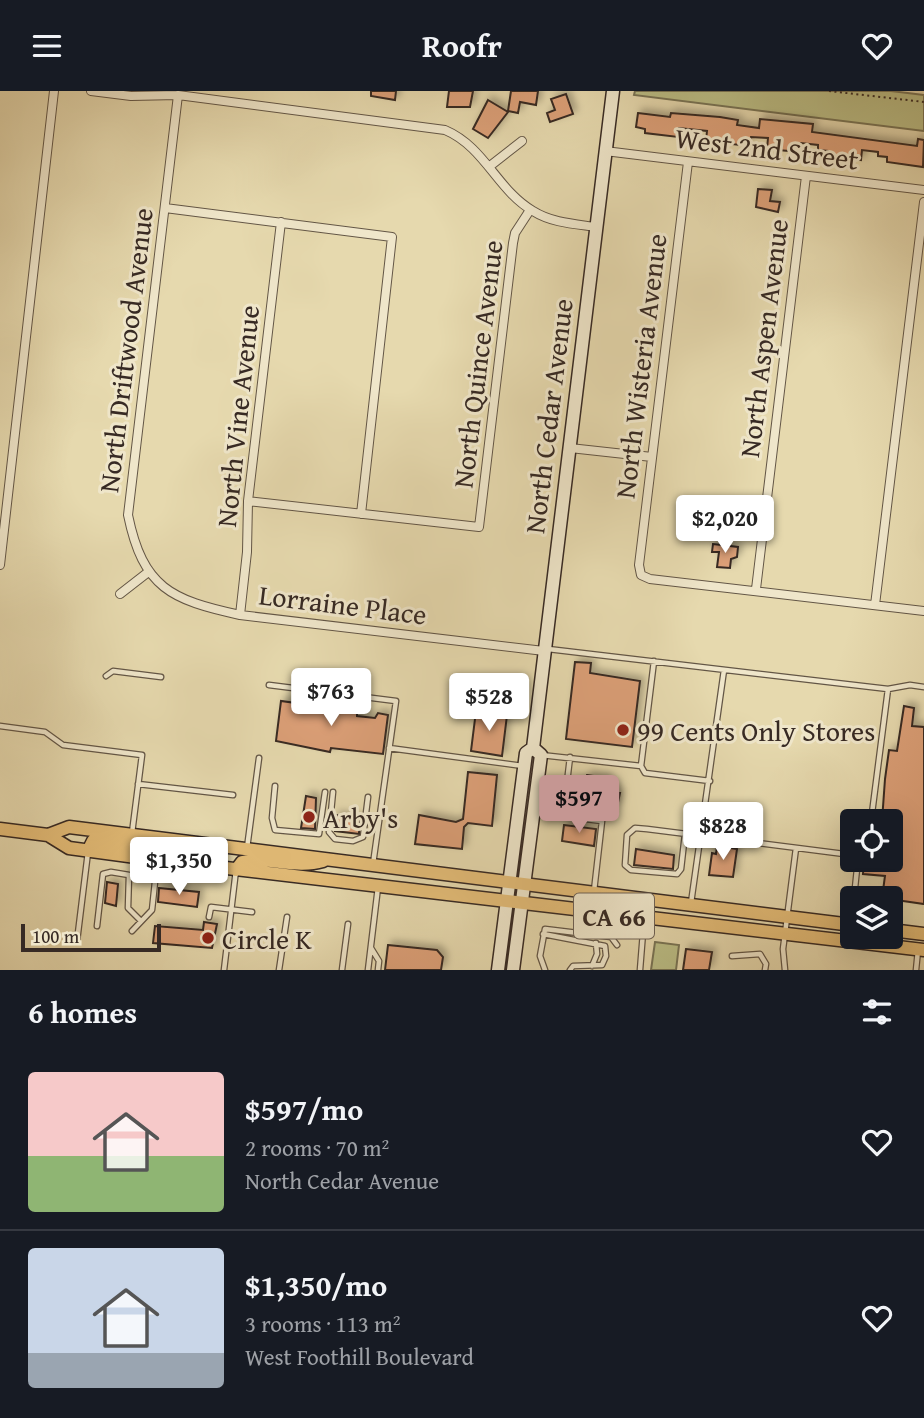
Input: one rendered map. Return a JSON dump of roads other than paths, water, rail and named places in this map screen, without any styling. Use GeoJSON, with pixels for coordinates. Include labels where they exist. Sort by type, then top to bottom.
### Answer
{"type":"FeatureCollection","features":[{"type":"Feature","properties":{"kind":"main road","name":"North Cedar Avenue"},"geometry":{"type":"LineString","coordinates":[[513,970],[534,813],[544,650],[612,91]]}},
{"type":"Feature","properties":{"kind":"main road","name":"North Cedar Avenue"},"geometry":{"type":"LineString","coordinates":[[498,970],[526,753],[537,751]]}},
{"type":"Feature","properties":{"kind":"main road"},"geometry":{"type":"LineString","coordinates":[[0,829],[48,835],[69,827],[132,834],[840,923]]}},
{"type":"Feature","properties":{"kind":"main road","name":"CA 66"},"geometry":{"type":"LineString","coordinates":[[48,835],[69,848],[88,851],[921,950]]}},
{"type":"Feature","properties":{"kind":"main road"},"geometry":{"type":"LineString","coordinates":[[88,851],[93,841],[178,849],[194,842]]}},
{"type":"Feature","properties":{"kind":"main road"},"geometry":{"type":"LineString","coordinates":[[236,870],[242,862],[252,860],[304,866],[330,858]]}},
{"type":"Feature","properties":{"kind":"main road"},"geometry":{"type":"LineString","coordinates":[[903,931],[924,934]]}},
{"type":"Feature","properties":{"kind":"street"},"geometry":{"type":"LineString","coordinates":[[0,565],[4,504],[54,91]]}},
{"type":"Feature","properties":{"kind":"street"},"geometry":{"type":"LineString","coordinates":[[91,91],[131,96],[178,95],[432,127],[457,135],[530,210],[558,221],[596,227]]}},
{"type":"Feature","properties":{"kind":"street","name":"North Driftwood Avenue"},"geometry":{"type":"LineString","coordinates":[[147,573],[134,545],[128,515],[178,95]]}},
{"type":"Feature","properties":{"kind":"street"},"geometry":{"type":"LineString","coordinates":[[490,166],[522,141]]}},
{"type":"Feature","properties":{"kind":"street","name":"West 2nd Street"},"geometry":{"type":"LineString","coordinates":[[605,151],[924,190]]}},
{"type":"Feature","properties":{"kind":"street","name":"North Wisteria Avenue"},"geometry":{"type":"LineString","coordinates":[[688,162],[639,565],[641,575],[650,579],[756,589]]}},
{"type":"Feature","properties":{"kind":"street","name":"North Aspen Avenue"},"geometry":{"type":"LineString","coordinates":[[756,589],[806,176]]}},
{"type":"Feature","properties":{"kind":"street"},"geometry":{"type":"LineString","coordinates":[[875,604],[924,202]]}},
{"type":"Feature","properties":{"kind":"street"},"geometry":{"type":"LineString","coordinates":[[165,208],[392,237],[361,514],[248,501]]}},
{"type":"Feature","properties":{"kind":"street","name":"North Quince Avenue"},"geometry":{"type":"LineString","coordinates":[[361,514],[479,527],[513,243],[515,233],[530,210]]}},
{"type":"Feature","properties":{"kind":"street","name":"North Vine Avenue"},"geometry":{"type":"LineString","coordinates":[[240,615],[247,552],[248,501],[281,222]]}},
{"type":"Feature","properties":{"kind":"street"},"geometry":{"type":"LineString","coordinates":[[570,448],[652,457]]}},
{"type":"Feature","properties":{"kind":"street"},"geometry":{"type":"LineString","coordinates":[[120,594],[147,573]]}},
{"type":"Feature","properties":{"kind":"street","name":"Lorraine Place"},"geometry":{"type":"LineString","coordinates":[[147,573],[175,595],[199,606],[240,615],[544,650]]}},
{"type":"Feature","properties":{"kind":"street"},"geometry":{"type":"LineString","coordinates":[[756,589],[924,611]]}},
{"type":"Feature","properties":{"kind":"lane"},"geometry":{"type":"LineString","coordinates":[[544,650],[888,689],[910,685],[924,687]]}},
{"type":"Feature","properties":{"kind":"lane"},"geometry":{"type":"LineString","coordinates":[[654,661],[641,766],[645,773],[710,781]]}},
{"type":"Feature","properties":{"kind":"lane"},"geometry":{"type":"LineString","coordinates":[[691,904],[724,670]]}},
{"type":"Feature","properties":{"kind":"lane"},"geometry":{"type":"LineString","coordinates":[[106,676],[113,671],[161,677]]}},
{"type":"Feature","properties":{"kind":"lane"},"geometry":{"type":"LineString","coordinates":[[269,685],[396,701],[373,864]]}},
{"type":"Feature","properties":{"kind":"lane"},"geometry":{"type":"LineString","coordinates":[[873,809],[888,689]]}},
{"type":"Feature","properties":{"kind":"lane"},"geometry":{"type":"LineString","coordinates":[[0,726],[46,732],[63,745],[142,755],[132,834]]}},
{"type":"Feature","properties":{"kind":"lane"},"geometry":{"type":"LineString","coordinates":[[389,748],[524,766]]}},
{"type":"Feature","properties":{"kind":"lane"},"geometry":{"type":"LineString","coordinates":[[537,751],[641,766]]}},
{"type":"Feature","properties":{"kind":"lane"},"geometry":{"type":"LineString","coordinates":[[563,816],[570,757]]}},
{"type":"Feature","properties":{"kind":"lane"},"geometry":{"type":"LineString","coordinates":[[247,848],[259,758]]}},
{"type":"Feature","properties":{"kind":"lane"},"geometry":{"type":"LineString","coordinates":[[138,783],[233,795]]}},
{"type":"Feature","properties":{"kind":"lane"},"geometry":{"type":"LineString","coordinates":[[275,786],[272,817],[275,830],[310,835],[319,834],[325,792]]}},
{"type":"Feature","properties":{"kind":"lane"},"geometry":{"type":"LineString","coordinates":[[333,792],[329,832],[335,839],[354,841],[363,837],[368,797]]}},
{"type":"Feature","properties":{"kind":"lane"},"geometry":{"type":"LineString","coordinates":[[534,813],[602,821],[594,892]]}},
{"type":"Feature","properties":{"kind":"lane"},"geometry":{"type":"LineString","coordinates":[[685,834],[679,873],[673,875],[631,870],[624,862],[627,835],[632,828],[647,829],[840,854]]}},
{"type":"Feature","properties":{"kind":"lane"},"geometry":{"type":"LineString","coordinates":[[785,970],[785,935],[796,848]]}},
{"type":"Feature","properties":{"kind":"lane"},"geometry":{"type":"LineString","coordinates":[[77,941],[88,851]]}},
{"type":"Feature","properties":{"kind":"lane"},"geometry":{"type":"LineString","coordinates":[[132,931],[152,910],[158,860]]}},
{"type":"Feature","properties":{"kind":"lane"},"geometry":{"type":"LineString","coordinates":[[224,970],[236,870]]}},
{"type":"Feature","properties":{"kind":"lane"},"geometry":{"type":"LineString","coordinates":[[97,926],[103,874],[111,872],[126,873],[131,878],[128,908],[141,921]]}},
{"type":"Feature","properties":{"kind":"lane"},"geometry":{"type":"LineString","coordinates":[[368,970],[378,886]]}},
{"type":"Feature","properties":{"kind":"lane"},"geometry":{"type":"LineString","coordinates":[[209,917],[211,907],[252,912]]}},
{"type":"Feature","properties":{"kind":"lane"},"geometry":{"type":"LineString","coordinates":[[279,970],[287,917]]}},
{"type":"Feature","properties":{"kind":"lane"},"geometry":{"type":"LineString","coordinates":[[640,970],[645,919]]}},
{"type":"Feature","properties":{"kind":"lane"},"geometry":{"type":"LineString","coordinates":[[342,970],[348,924]]}},
{"type":"Feature","properties":{"kind":"lane"},"geometry":{"type":"LineString","coordinates":[[545,970],[540,956],[545,929],[611,937],[617,945]]}},
{"type":"Feature","properties":{"kind":"lane"},"geometry":{"type":"LineString","coordinates":[[543,934],[605,946],[606,956],[602,965],[573,966],[570,970]]}},
{"type":"Feature","properties":{"kind":"lane"},"geometry":{"type":"LineString","coordinates":[[591,967],[597,954],[596,943]]}},
{"type":"Feature","properties":{"kind":"lane"},"geometry":{"type":"LineString","coordinates":[[370,948],[379,961],[379,970]]}},
{"type":"Feature","properties":{"kind":"lane"},"geometry":{"type":"LineString","coordinates":[[916,970],[921,950]]}},
{"type":"Feature","properties":{"kind":"lane"},"geometry":{"type":"LineString","coordinates":[[732,956],[760,954],[766,964],[765,970]]}},
{"type":"Feature","properties":{"kind":"place","name":"99 Cents Only Stores"},"geometry":{"type":"Point","coordinates":[623,730]}},
{"type":"Feature","properties":{"kind":"place","name":"Arby's"},"geometry":{"type":"Point","coordinates":[309,817]}},
{"type":"Feature","properties":{"kind":"place","name":"Circle K"},"geometry":{"type":"Point","coordinates":[208,938]}}]}
